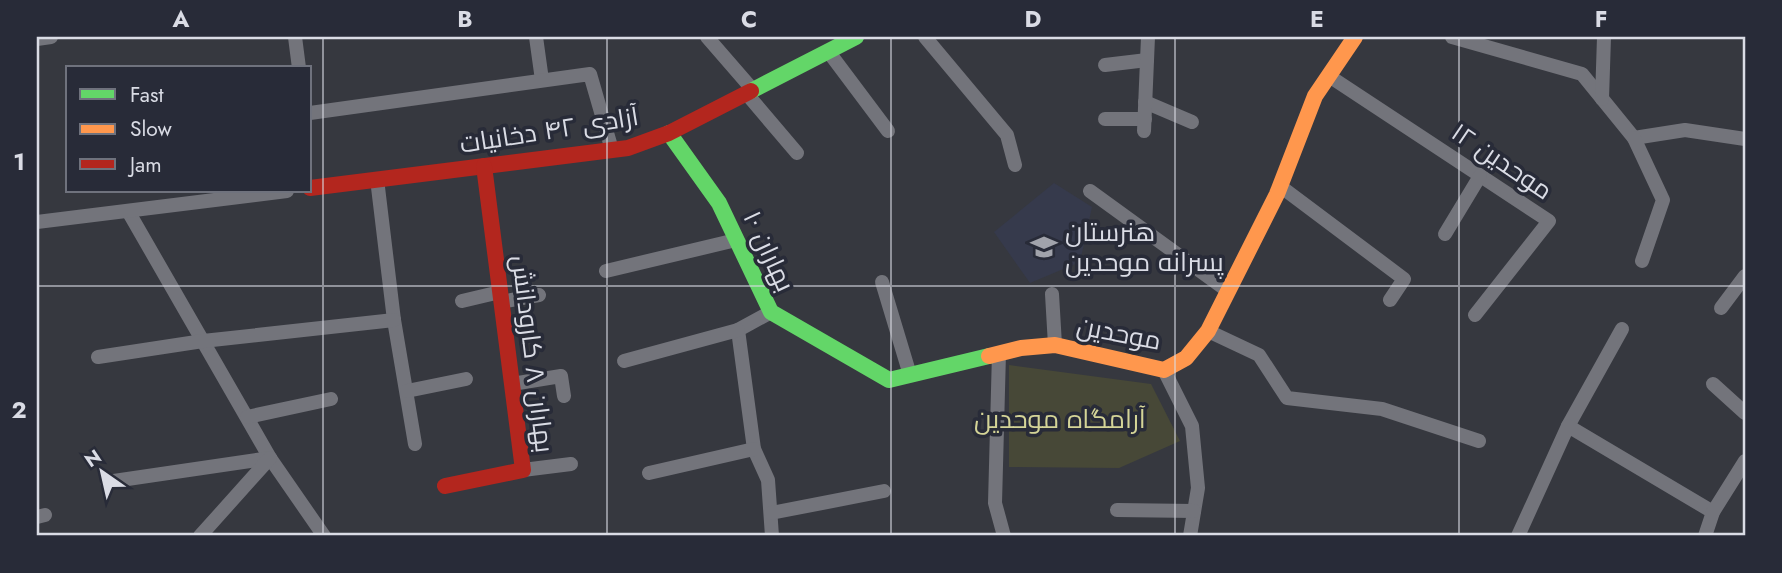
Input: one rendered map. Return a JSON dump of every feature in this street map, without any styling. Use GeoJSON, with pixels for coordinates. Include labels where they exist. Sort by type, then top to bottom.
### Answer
{"type":"FeatureCollection","features":[{"type":"Feature","properties":{"kind":"street"},"geometry":{"type":"LineString","coordinates":[[37,38],[51,37]]}},
{"type":"Feature","properties":{"kind":"street"},"geometry":{"type":"LineString","coordinates":[[295,37],[299,66]]}},
{"type":"Feature","properties":{"kind":"street"},"geometry":{"type":"LineString","coordinates":[[536,37],[542,80]]}},
{"type":"Feature","properties":{"kind":"street"},"geometry":{"type":"LineString","coordinates":[[707,37],[797,153]]}},
{"type":"Feature","properties":{"kind":"street","name":"آزادی ۴۲ دخانیات"},"geometry":{"type":"LineString","coordinates":[[312,188],[628,148],[669,134],[856,37]]}},
{"type":"Feature","properties":{"kind":"street"},"geometry":{"type":"LineString","coordinates":[[925,37],[1007,135],[1015,166]]}},
{"type":"Feature","properties":{"kind":"street"},"geometry":{"type":"LineString","coordinates":[[1105,119],[1144,125],[1148,37],[1162,37]]}},
{"type":"Feature","properties":{"kind":"street","name":"موحدین"},"geometry":{"type":"LineString","coordinates":[[889,380],[999,353],[1055,345],[1164,370],[1186,358],[1208,331],[1280,186],[1315,96],[1354,37]]}},
{"type":"Feature","properties":{"kind":"street"},"geometry":{"type":"LineString","coordinates":[[1452,37],[1582,75],[1634,138],[1663,200],[1642,261]]}},
{"type":"Feature","properties":{"kind":"street"},"geometry":{"type":"LineString","coordinates":[[1602,99],[1604,37]]}},
{"type":"Feature","properties":{"kind":"street"},"geometry":{"type":"LineString","coordinates":[[828,51],[888,131]]}},
{"type":"Feature","properties":{"kind":"street"},"geometry":{"type":"LineString","coordinates":[[1105,65],[1147,60]]}},
{"type":"Feature","properties":{"kind":"street"},"geometry":{"type":"LineString","coordinates":[[312,113],[590,74],[612,150]]}},
{"type":"Feature","properties":{"kind":"street","name":"موحدین ۱۲"},"geometry":{"type":"LineString","coordinates":[[1329,76],[1549,221],[1475,315]]}},
{"type":"Feature","properties":{"kind":"street"},"geometry":{"type":"LineString","coordinates":[[1145,102],[1192,122]]}},
{"type":"Feature","properties":{"kind":"street"},"geometry":{"type":"LineString","coordinates":[[1634,138],[1685,130],[1745,139]]}},
{"type":"Feature","properties":{"kind":"street","name":"بهاران ۱۰"},"geometry":{"type":"LineString","coordinates":[[669,134],[719,203],[771,312],[889,380]]}},
{"type":"Feature","properties":{"kind":"street","name":"بهاران ۸ کارودانش"},"geometry":{"type":"LineString","coordinates":[[445,486],[523,470],[484,166]]}},
{"type":"Feature","properties":{"kind":"street"},"geometry":{"type":"LineString","coordinates":[[1445,234],[1480,176]]}},
{"type":"Feature","properties":{"kind":"street"},"geometry":{"type":"LineString","coordinates":[[377,179],[394,320],[415,444]]}},
{"type":"Feature","properties":{"kind":"street"},"geometry":{"type":"LineString","coordinates":[[1280,186],[1404,279],[1390,300]]}},
{"type":"Feature","properties":{"kind":"street"},"geometry":{"type":"LineString","coordinates":[[1090,191],[1228,291]]}},
{"type":"Feature","properties":{"kind":"street"},"geometry":{"type":"LineString","coordinates":[[37,222],[279,192]]}},
{"type":"Feature","properties":{"kind":"street"},"geometry":{"type":"LineString","coordinates":[[128,211],[271,458],[324,536]]}},
{"type":"Feature","properties":{"kind":"street"},"geometry":{"type":"LineString","coordinates":[[606,271],[736,240]]}},
{"type":"Feature","properties":{"kind":"street"},"geometry":{"type":"LineString","coordinates":[[1721,308],[1745,276]]}},
{"type":"Feature","properties":{"kind":"street"},"geometry":{"type":"LineString","coordinates":[[883,282],[910,375]]}},
{"type":"Feature","properties":{"kind":"street"},"geometry":{"type":"LineString","coordinates":[[1052,294],[1055,345]]}},
{"type":"Feature","properties":{"kind":"street"},"geometry":{"type":"LineString","coordinates":[[461,301],[539,295]]}},
{"type":"Feature","properties":{"kind":"street"},"geometry":{"type":"LineString","coordinates":[[624,361],[738,330],[771,312]]}},
{"type":"Feature","properties":{"kind":"street"},"geometry":{"type":"LineString","coordinates":[[98,357],[203,341],[394,320]]}},
{"type":"Feature","properties":{"kind":"street"},"geometry":{"type":"LineString","coordinates":[[1518,536],[1568,426],[1622,329]]}},
{"type":"Feature","properties":{"kind":"street"},"geometry":{"type":"LineString","coordinates":[[738,330],[754,449],[768,480],[772,536]]}},
{"type":"Feature","properties":{"kind":"street"},"geometry":{"type":"LineString","coordinates":[[1208,331],[1259,355],[1287,398],[1382,409],[1479,441]]}},
{"type":"Feature","properties":{"kind":"street"},"geometry":{"type":"LineString","coordinates":[[999,353],[995,503],[1004,536]]}},
{"type":"Feature","properties":{"kind":"street"},"geometry":{"type":"LineString","coordinates":[[1164,370],[1192,426],[1198,488],[1190,536]]}},
{"type":"Feature","properties":{"kind":"street"},"geometry":{"type":"LineString","coordinates":[[512,384],[561,376],[564,396]]}},
{"type":"Feature","properties":{"kind":"street"},"geometry":{"type":"LineString","coordinates":[[407,391],[466,379]]}},
{"type":"Feature","properties":{"kind":"street"},"geometry":{"type":"LineString","coordinates":[[1713,384],[1745,413]]}},
{"type":"Feature","properties":{"kind":"street"},"geometry":{"type":"LineString","coordinates":[[247,417],[331,399]]}},
{"type":"Feature","properties":{"kind":"street"},"geometry":{"type":"LineString","coordinates":[[1568,426],[1713,512]]}},
{"type":"Feature","properties":{"kind":"street"},"geometry":{"type":"LineString","coordinates":[[649,473],[754,449]]}},
{"type":"Feature","properties":{"kind":"street"},"geometry":{"type":"LineString","coordinates":[[107,482],[271,458]]}},
{"type":"Feature","properties":{"kind":"street"},"geometry":{"type":"LineString","coordinates":[[200,536],[271,458]]}},
{"type":"Feature","properties":{"kind":"street"},"geometry":{"type":"LineString","coordinates":[[523,470],[571,464]]}},
{"type":"Feature","properties":{"kind":"street"},"geometry":{"type":"LineString","coordinates":[[1705,536],[1713,512],[1743,471]]}},
{"type":"Feature","properties":{"kind":"street"},"geometry":{"type":"LineString","coordinates":[[771,513],[884,491]]}},
{"type":"Feature","properties":{"kind":"street"},"geometry":{"type":"LineString","coordinates":[[1117,510],[1194,511]]}},
{"type":"Feature","properties":{"kind":"shaded area","name":"هنرستان پسرانه موحدین"},"geometry":{"type":"Polygon","coordinates":[[[1054,183],[1092,207],[1080,262],[1030,283],[994,232],[1054,183]]]}},
{"type":"Feature","properties":{"kind":"green space","name":"آرامگاه موحدین"},"geometry":{"type":"Polygon","coordinates":[[[1009,365],[1151,384],[1180,441],[1119,468],[1009,467],[1009,365]]]}},
{"type":"Feature","properties":{"kind":"traffic: fast"},"geometry":{"type":"LineString","coordinates":[[751,91],[856,37]]}},
{"type":"Feature","properties":{"kind":"traffic: fast"},"geometry":{"type":"LineString","coordinates":[[669,133],[719,203],[771,312],[889,380],[989,356]]}},
{"type":"Feature","properties":{"kind":"traffic: slow"},"geometry":{"type":"LineString","coordinates":[[989,356],[1021,348],[1055,345],[1164,370],[1186,358],[1208,331],[1277,194],[1315,96],[1355,37]]}},
{"type":"Feature","properties":{"kind":"traffic: jam"},"geometry":{"type":"LineString","coordinates":[[312,188],[628,148],[669,133],[751,91]]}},
{"type":"Feature","properties":{"kind":"traffic: jam"},"geometry":{"type":"LineString","coordinates":[[445,486],[523,470],[484,166]]}},
{"type":"Feature","properties":{"kind":"place","name":"هنرستان پسرانه موحدین"},"geometry":{"type":"Point","coordinates":[1044,247]}}]}
